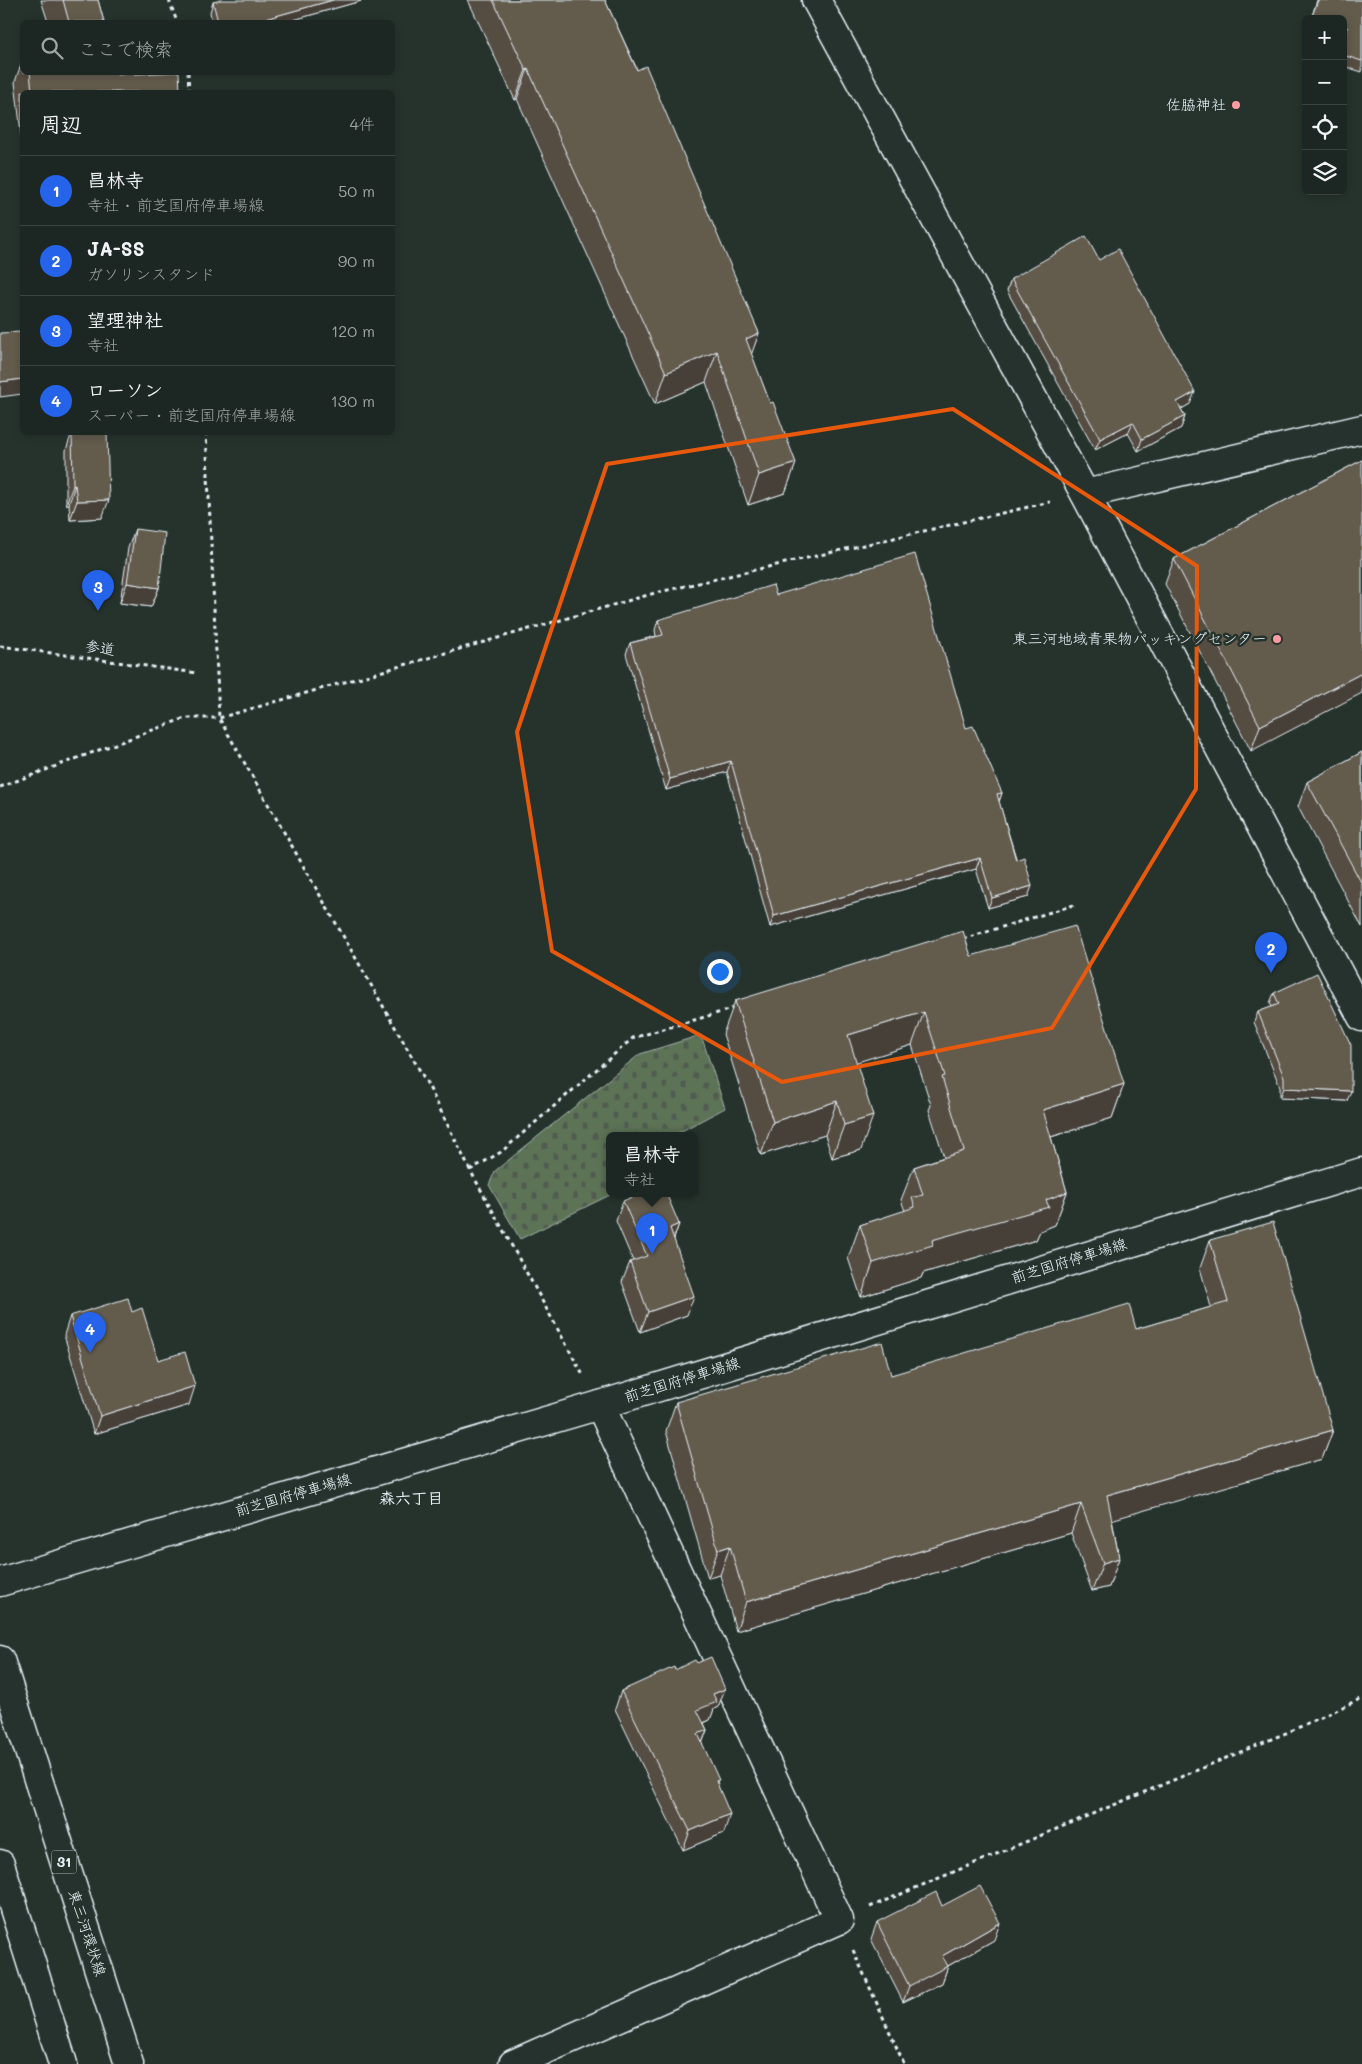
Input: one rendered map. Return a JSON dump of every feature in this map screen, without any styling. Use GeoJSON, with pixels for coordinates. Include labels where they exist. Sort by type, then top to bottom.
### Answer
{"type":"FeatureCollection","features":[{"type":"Feature","properties":{"kind":"street"},"geometry":{"type":"LineString","coordinates":[[816,0],[1085,494],[1362,1017]]}},
{"type":"Feature","properties":{"kind":"street"},"geometry":{"type":"LineString","coordinates":[[1085,494],[1362,429]]}},
{"type":"Feature","properties":{"kind":"street","name":"前芝国府停車場線"},"geometry":{"type":"LineString","coordinates":[[0,1582],[600,1405],[1362,1172]]}},
{"type":"Feature","properties":{"kind":"street"},"geometry":{"type":"LineString","coordinates":[[514,2064],[840,1920],[600,1405]]}},
{"type":"Feature","properties":{"kind":"street","name":"東三河環状線"},"geometry":{"type":"LineString","coordinates":[[0,1660],[129,2064]]}},
{"type":"Feature","properties":{"kind":"street"},"geometry":{"type":"LineString","coordinates":[[0,1864],[63,2064]]}},
{"type":"Feature","properties":{"kind":"path"},"geometry":{"type":"LineString","coordinates":[[169,0],[177,20]]}},
{"type":"Feature","properties":{"kind":"path"},"geometry":{"type":"LineString","coordinates":[[188,75],[189,90]]}},
{"type":"Feature","properties":{"kind":"path"},"geometry":{"type":"LineString","coordinates":[[206,435],[219,718],[428,1085],[470,1170],[600,1405]]}},
{"type":"Feature","properties":{"kind":"path"},"geometry":{"type":"LineString","coordinates":[[0,788],[185,718],[219,718],[655,593],[1085,494]]}},
{"type":"Feature","properties":{"kind":"path","name":"参道"},"geometry":{"type":"LineString","coordinates":[[0,646],[197,674]]}},
{"type":"Feature","properties":{"kind":"path"},"geometry":{"type":"LineString","coordinates":[[954,941],[1077,904]]}},
{"type":"Feature","properties":{"kind":"path"},"geometry":{"type":"LineString","coordinates":[[470,1170],[501,1152],[633,1038],[737,1007]]}},
{"type":"Feature","properties":{"kind":"path"},"geometry":{"type":"LineString","coordinates":[[904,2064],[840,1920],[1293,1730],[1362,1698]]}},
{"type":"Feature","properties":{"kind":"highlighted area"},"geometry":{"type":"Polygon","coordinates":[[[953,409],[1197,566],[1196,789],[1052,1028],[782,1082],[552,951],[517,732],[607,464],[953,409]]]}},
{"type":"Feature","properties":{"kind":"green space"},"geometry":{"type":"Polygon","coordinates":[[[701,1035],[725,1108],[680,1132],[606,1132],[606,1197],[520,1239],[489,1185],[495,1171],[640,1054],[701,1035]]]}},
{"type":"Feature","properties":{"kind":"building"},"geometry":{"type":"Polygon","coordinates":[[[63,0],[98,0],[103,20],[68,20],[63,0]]]}},
{"type":"Feature","properties":{"kind":"building"},"geometry":{"type":"Polygon","coordinates":[[[221,0],[333,0],[261,20],[218,20],[213,2],[221,0]]]}},
{"type":"Feature","properties":{"kind":"building"},"geometry":{"type":"Polygon","coordinates":[[[493,0],[605,0],[637,70],[646,66],[759,333],[746,339],[770,403],[773,402],[796,463],[759,475],[717,351],[666,373],[528,69],[526,70],[493,0]]]}},
{"type":"Feature","properties":{"kind":"building"},"geometry":{"type":"Polygon","coordinates":[[[1318,0],[1362,0],[1362,61],[1347,56],[1347,15],[1312,15],[1318,0]]]}},
{"type":"Feature","properties":{"kind":"building"},"geometry":{"type":"Polygon","coordinates":[[[30,75],[179,75],[180,90],[32,90],[30,75]]]}},
{"type":"Feature","properties":{"kind":"building"},"geometry":{"type":"Polygon","coordinates":[[[1086,236],[1099,260],[1118,249],[1195,392],[1177,402],[1185,416],[1142,439],[1133,422],[1100,439],[1011,279],[1086,236]]]}},
{"type":"Feature","properties":{"kind":"building"},"geometry":{"type":"Polygon","coordinates":[[[20,332],[20,379],[0,382],[0,333],[20,332]]]}},
{"type":"Feature","properties":{"kind":"building"},"geometry":{"type":"Polygon","coordinates":[[[72,435],[107,435],[109,500],[77,501],[75,485],[73,486],[72,435]]]}},
{"type":"Feature","properties":{"kind":"building","name":"東三河地域青果物パッキングセンター"},"geometry":{"type":"Polygon","coordinates":[[[1362,460],[1362,673],[1260,726],[1174,559],[1362,460]]]}},
{"type":"Feature","properties":{"kind":"building"},"geometry":{"type":"Polygon","coordinates":[[[135,529],[165,533],[159,588],[127,583],[135,529]]]}},
{"type":"Feature","properties":{"kind":"building"},"geometry":{"type":"Polygon","coordinates":[[[915,554],[966,728],[973,726],[1002,793],[997,794],[1016,860],[1024,857],[1032,886],[992,898],[980,858],[774,916],[731,761],[670,779],[630,643],[663,635],[658,620],[773,585],[776,595],[915,554]]]}},
{"type":"Feature","properties":{"kind":"building"},"geometry":{"type":"Polygon","coordinates":[[[1362,752],[1362,884],[1307,782],[1362,752]]]}},
{"type":"Feature","properties":{"kind":"building"},"geometry":{"type":"Polygon","coordinates":[[[1075,926],[1124,1084],[1043,1110],[1067,1192],[1046,1200],[1049,1207],[932,1240],[933,1245],[873,1263],[860,1225],[915,1207],[912,1198],[923,1195],[914,1167],[964,1151],[942,1077],[945,1076],[924,1012],[848,1035],[873,1116],[844,1125],[837,1101],[773,1122],[735,1001],[963,931],[971,956],[1075,926]]]}},
{"type":"Feature","properties":{"kind":"building"},"geometry":{"type":"Polygon","coordinates":[[[1317,973],[1351,1045],[1351,1091],[1284,1088],[1284,1077],[1258,1012],[1279,1004],[1274,993],[1317,973]]]}},
{"type":"Feature","properties":{"kind":"building"},"geometry":{"type":"Polygon","coordinates":[[[632,1197],[668,1197],[679,1224],[670,1228],[694,1296],[648,1312],[630,1262],[647,1256],[623,1201],[632,1197]]]}},
{"type":"Feature","properties":{"kind":"building"},"geometry":{"type":"Polygon","coordinates":[[[1273,1222],[1333,1430],[1107,1495],[1119,1558],[1103,1563],[1081,1504],[746,1602],[730,1546],[718,1550],[676,1402],[882,1342],[891,1375],[1129,1304],[1136,1329],[1228,1302],[1210,1240],[1273,1222]]]}},
{"type":"Feature","properties":{"kind":"building"},"geometry":{"type":"Polygon","coordinates":[[[128,1298],[132,1312],[142,1308],[158,1360],[185,1352],[195,1386],[100,1416],[70,1316],[128,1298]]]}},
{"type":"Feature","properties":{"kind":"building"},"geometry":{"type":"Polygon","coordinates":[[[711,1657],[725,1689],[713,1694],[717,1702],[697,1710],[707,1730],[698,1734],[719,1780],[716,1781],[730,1814],[690,1831],[621,1691],[674,1667],[675,1670],[695,1660],[697,1663],[711,1657]]]}},
{"type":"Feature","properties":{"kind":"building"},"geometry":{"type":"Polygon","coordinates":[[[980,1886],[1000,1923],[942,1956],[948,1966],[909,1986],[877,1922],[936,1892],[942,1906],[980,1886]]]}},
{"type":"Feature","properties":{"kind":"place","name":"佐脇神社"},"geometry":{"type":"Point","coordinates":[1236,105]}},
{"type":"Feature","properties":{"kind":"place","name":"望理神社"},"geometry":{"type":"Point","coordinates":[98,611]}},
{"type":"Feature","properties":{"kind":"place","name":"東三河地域青果物パッキングセンター"},"geometry":{"type":"Point","coordinates":[1277,639]}},
{"type":"Feature","properties":{"kind":"place","name":"JA-SS"},"geometry":{"type":"Point","coordinates":[1271,973]}},
{"type":"Feature","properties":{"kind":"place","name":"昌林寺"},"geometry":{"type":"Point","coordinates":[652,1254]}},
{"type":"Feature","properties":{"kind":"place","name":"ローソン"},"geometry":{"type":"Point","coordinates":[90,1353]}},
{"type":"Feature","properties":{"kind":"district","name":"森六丁目"},"geometry":{"type":"Point","coordinates":[411,1498]}}]}
